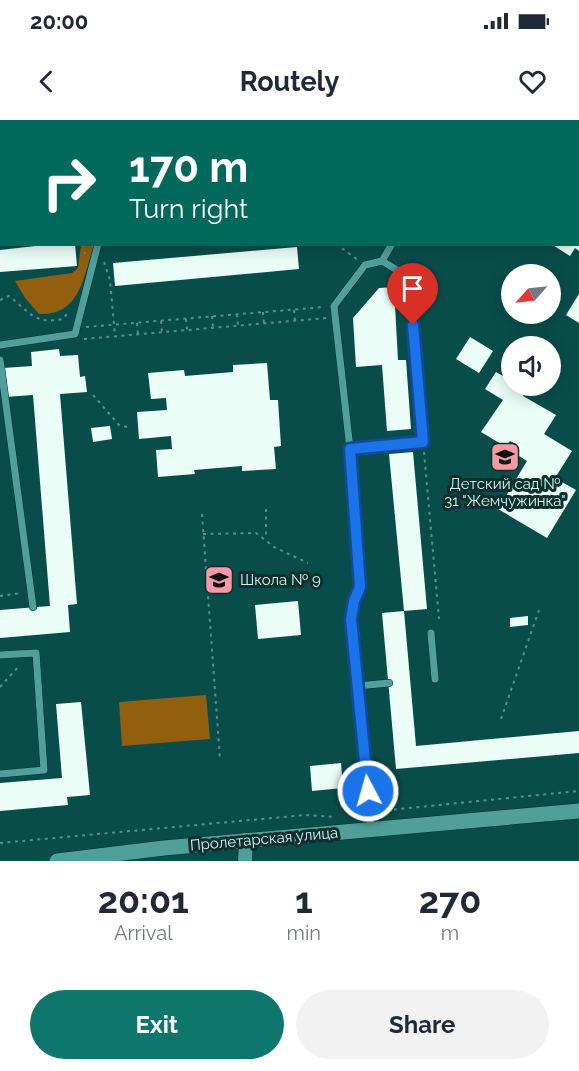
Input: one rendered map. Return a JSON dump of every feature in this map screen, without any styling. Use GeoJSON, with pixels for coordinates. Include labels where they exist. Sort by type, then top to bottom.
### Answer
{"type":"FeatureCollection","features":[{"type":"Feature","properties":{"kind":"street","name":"Пролетарская улица"},"geometry":{"type":"LineString","coordinates":[[57,861],[246,840],[579,811]]}},
{"type":"Feature","properties":{"kind":"street"},"geometry":{"type":"LineString","coordinates":[[245,861],[246,840]]}},
{"type":"Feature","properties":{"kind":"lane"},"geometry":{"type":"LineString","coordinates":[[0,345],[75,334],[97,246]]}},
{"type":"Feature","properties":{"kind":"lane"},"geometry":{"type":"LineString","coordinates":[[382,261],[391,246]]}},
{"type":"Feature","properties":{"kind":"lane"},"geometry":{"type":"LineString","coordinates":[[350,449],[423,442],[410,278],[382,261],[365,265],[334,306],[350,449],[360,587],[354,601],[351,619],[371,829]]}},
{"type":"Feature","properties":{"kind":"lane"},"geometry":{"type":"LineString","coordinates":[[0,360],[33,592],[33,607]]}},
{"type":"Feature","properties":{"kind":"lane"},"geometry":{"type":"LineString","coordinates":[[431,633],[435,680]]}},
{"type":"Feature","properties":{"kind":"lane"},"geometry":{"type":"LineString","coordinates":[[0,655],[36,653],[44,770],[0,774]]}},
{"type":"Feature","properties":{"kind":"lane"},"geometry":{"type":"LineString","coordinates":[[357,686],[389,683]]}},
{"type":"Feature","properties":{"kind":"path"},"geometry":{"type":"LineString","coordinates":[[339,246],[365,265]]}},
{"type":"Feature","properties":{"kind":"path"},"geometry":{"type":"LineString","coordinates":[[95,254],[104,262],[110,280],[115,336]]}},
{"type":"Feature","properties":{"kind":"path"},"geometry":{"type":"LineString","coordinates":[[0,300],[9,296],[39,321],[63,320],[75,328],[314,308]]}},
{"type":"Feature","properties":{"kind":"path"},"geometry":{"type":"LineString","coordinates":[[294,310],[295,321]]}},
{"type":"Feature","properties":{"kind":"path"},"geometry":{"type":"LineString","coordinates":[[263,312],[264,324]]}},
{"type":"Feature","properties":{"kind":"path"},"geometry":{"type":"LineString","coordinates":[[63,320],[68,314]]}},
{"type":"Feature","properties":{"kind":"path"},"geometry":{"type":"LineString","coordinates":[[237,314],[238,326]]}},
{"type":"Feature","properties":{"kind":"path"},"geometry":{"type":"LineString","coordinates":[[212,316],[213,328]]}},
{"type":"Feature","properties":{"kind":"path"},"geometry":{"type":"LineString","coordinates":[[186,319],[187,330]]}},
{"type":"Feature","properties":{"kind":"path"},"geometry":{"type":"LineString","coordinates":[[81,339],[316,319]]}},
{"type":"Feature","properties":{"kind":"path"},"geometry":{"type":"LineString","coordinates":[[161,321],[162,332]]}},
{"type":"Feature","properties":{"kind":"path"},"geometry":{"type":"LineString","coordinates":[[137,323],[138,334]]}},
{"type":"Feature","properties":{"kind":"path"},"geometry":{"type":"LineString","coordinates":[[93,395],[119,425],[127,427]]}},
{"type":"Feature","properties":{"kind":"path"},"geometry":{"type":"LineString","coordinates":[[423,442],[439,619]]}},
{"type":"Feature","properties":{"kind":"path"},"geometry":{"type":"LineString","coordinates":[[266,508],[266,539]]}},
{"type":"Feature","properties":{"kind":"path"},"geometry":{"type":"LineString","coordinates":[[202,514],[220,759]]}},
{"type":"Feature","properties":{"kind":"path"},"geometry":{"type":"LineString","coordinates":[[203,534],[245,531],[256,533],[274,547],[308,563]]}},
{"type":"Feature","properties":{"kind":"path"},"geometry":{"type":"LineString","coordinates":[[0,596],[33,592]]}},
{"type":"Feature","properties":{"kind":"path"},"geometry":{"type":"LineString","coordinates":[[501,719],[539,610]]}},
{"type":"Feature","properties":{"kind":"path"},"geometry":{"type":"LineString","coordinates":[[0,687],[31,653]]}},
{"type":"Feature","properties":{"kind":"path"},"geometry":{"type":"LineString","coordinates":[[370,812],[579,791]]}},
{"type":"Feature","properties":{"kind":"path"},"geometry":{"type":"LineString","coordinates":[[0,843],[305,815],[338,818]]}},
{"type":"Feature","properties":{"kind":"shaded area"},"geometry":{"type":"Polygon","coordinates":[[[81,246],[93,246],[77,293],[63,309],[52,313],[39,314],[25,298],[15,281],[72,273],[78,268],[81,246]]]}},
{"type":"Feature","properties":{"kind":"shaded area"},"geometry":{"type":"Polygon","coordinates":[[[206,695],[210,739],[122,746],[119,702],[206,695]]]}},
{"type":"Feature","properties":{"kind":"building"},"geometry":{"type":"Polygon","coordinates":[[[35,246],[75,246],[77,266],[0,272],[0,250],[35,246]]]}},
{"type":"Feature","properties":{"kind":"building"},"geometry":{"type":"Polygon","coordinates":[[[554,246],[579,246],[579,251],[575,248],[570,256],[554,246]]]}},
{"type":"Feature","properties":{"kind":"building"},"geometry":{"type":"Polygon","coordinates":[[[297,247],[299,269],[115,286],[113,263],[297,247]]]}},
{"type":"Feature","properties":{"kind":"building"},"geometry":{"type":"Polygon","coordinates":[[[394,287],[398,360],[406,360],[411,429],[387,431],[382,365],[356,367],[353,318],[379,288],[394,287]]]}},
{"type":"Feature","properties":{"kind":"building"},"geometry":{"type":"Polygon","coordinates":[[[579,294],[579,323],[566,315],[579,294]]]}},
{"type":"Feature","properties":{"kind":"building"},"geometry":{"type":"Polygon","coordinates":[[[470,337],[493,351],[479,373],[456,359],[470,337]]]}},
{"type":"Feature","properties":{"kind":"building"},"geometry":{"type":"Polygon","coordinates":[[[59,349],[60,356],[78,355],[80,377],[85,376],[87,392],[60,394],[77,604],[68,605],[70,632],[0,638],[0,610],[50,606],[33,395],[5,397],[3,368],[32,366],[31,352],[59,349]]]}},
{"type":"Feature","properties":{"kind":"building"},"geometry":{"type":"Polygon","coordinates":[[[267,363],[270,400],[278,400],[281,446],[274,447],[276,469],[242,471],[242,466],[194,470],[195,474],[158,477],[156,450],[172,449],[171,436],[139,439],[137,412],[167,410],[166,398],[151,399],[148,373],[184,370],[185,376],[233,372],[233,365],[267,363]]]}},
{"type":"Feature","properties":{"kind":"building"},"geometry":{"type":"Polygon","coordinates":[[[496,372],[501,375],[501,396],[523,396],[556,415],[544,434],[572,451],[555,478],[576,490],[547,538],[498,509],[527,461],[511,451],[516,444],[510,441],[506,447],[481,432],[503,400],[485,389],[496,372]]]}},
{"type":"Feature","properties":{"kind":"building"},"geometry":{"type":"Polygon","coordinates":[[[110,426],[112,439],[93,442],[91,428],[110,426]]]}},
{"type":"Feature","properties":{"kind":"building"},"geometry":{"type":"Polygon","coordinates":[[[413,452],[427,609],[404,611],[389,454],[413,452]]]}},
{"type":"Feature","properties":{"kind":"building"},"geometry":{"type":"Polygon","coordinates":[[[298,601],[301,635],[258,639],[255,605],[298,601]]]}},
{"type":"Feature","properties":{"kind":"building"},"geometry":{"type":"Polygon","coordinates":[[[404,611],[416,746],[579,731],[579,753],[396,769],[382,613],[404,611]]]}},
{"type":"Feature","properties":{"kind":"building"},"geometry":{"type":"Polygon","coordinates":[[[528,616],[528,625],[510,627],[510,618],[528,616]]]}},
{"type":"Feature","properties":{"kind":"building"},"geometry":{"type":"Polygon","coordinates":[[[81,702],[90,795],[67,797],[68,805],[0,811],[0,783],[62,778],[56,704],[81,702]]]}},
{"type":"Feature","properties":{"kind":"building"},"geometry":{"type":"Polygon","coordinates":[[[341,763],[343,788],[312,791],[310,766],[341,763]]]}},
{"type":"Feature","properties":{"kind":"place","name":"Детский сад № 31 \"Жемчужинка\""},"geometry":{"type":"Point","coordinates":[505,457]}},
{"type":"Feature","properties":{"kind":"place","name":"Школа № 9"},"geometry":{"type":"Point","coordinates":[219,580]}},
{"type":"Feature","properties":{"kind":"route"},"geometry":{"type":"LineString","coordinates":[[368,791],[351,619],[354,601],[360,587],[350,449],[423,442],[413,325]]}}]}
